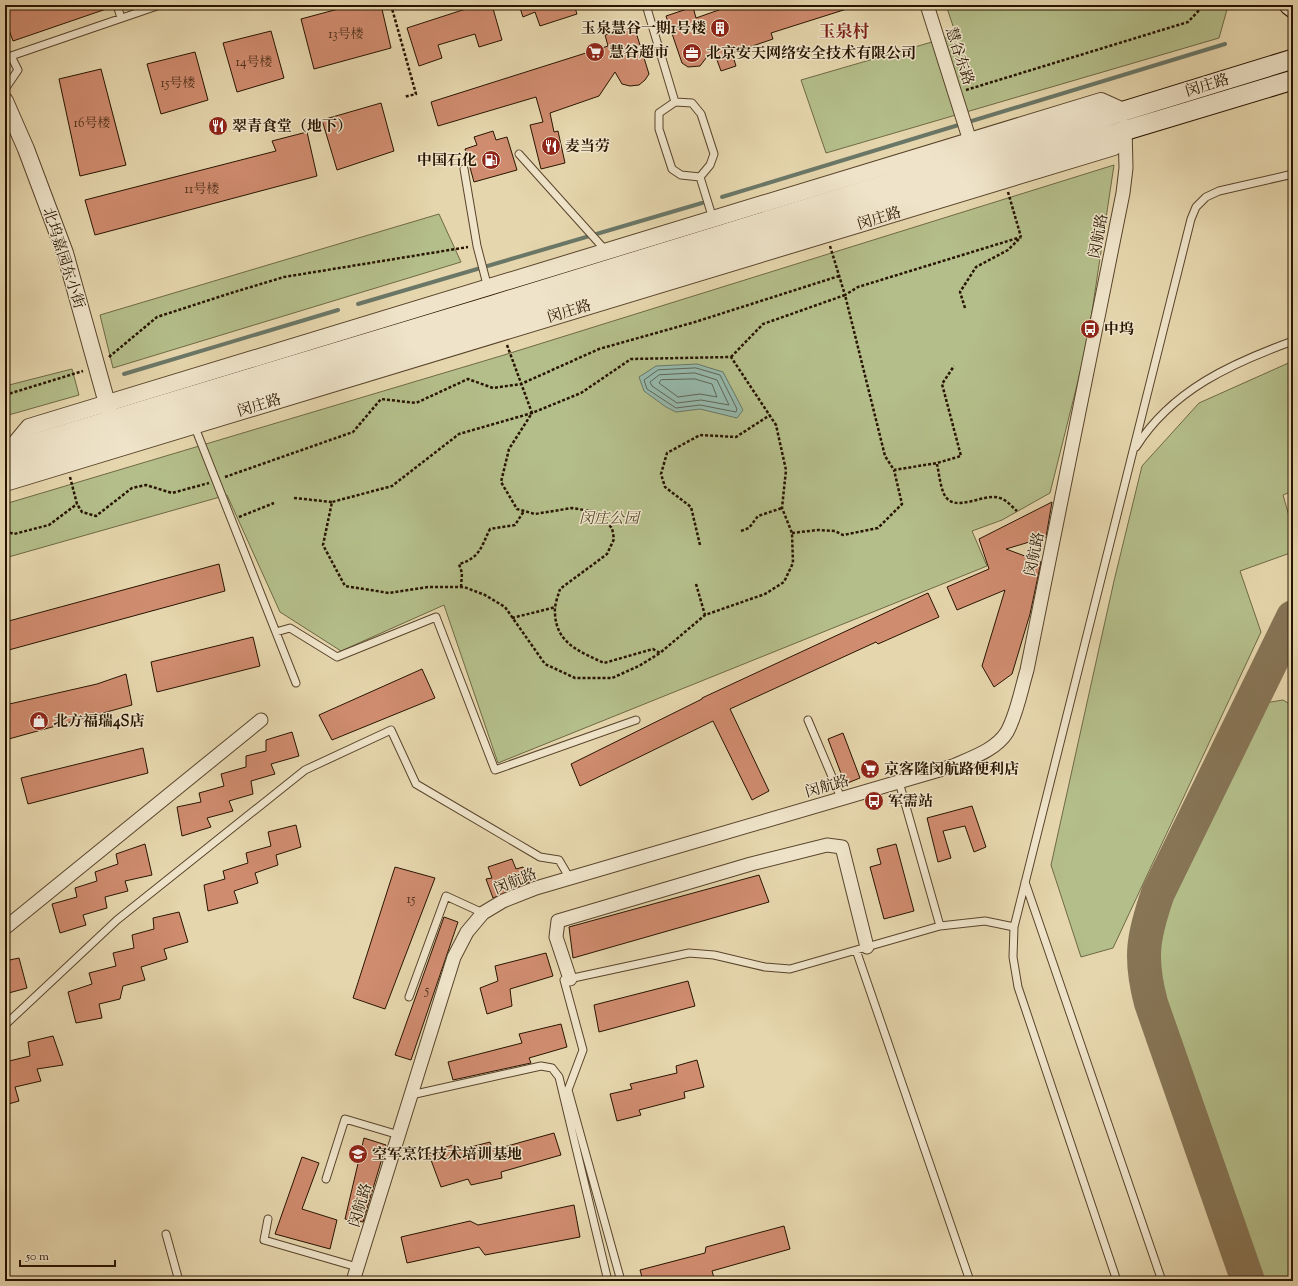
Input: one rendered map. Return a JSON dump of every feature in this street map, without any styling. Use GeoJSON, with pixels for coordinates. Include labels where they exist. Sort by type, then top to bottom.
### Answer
{"type":"FeatureCollection","features":[{"type":"Feature","properties":{"kind":"main road"},"geometry":{"type":"LineString","coordinates":[[1289,5],[1293,8]]}},
{"type":"Feature","properties":{"kind":"main road","name":"闵庄路"},"geometry":{"type":"LineString","coordinates":[[6,457],[493,303],[1121,110],[1293,59]]}},
{"type":"Feature","properties":{"kind":"main road","name":"闵庄路"},"geometry":{"type":"LineString","coordinates":[[6,457],[109,412],[493,303],[1125,130],[1293,80]]}},
{"type":"Feature","properties":{"kind":"street","name":"慧谷东路"},"geometry":{"type":"LineString","coordinates":[[927,5],[966,129]]}},
{"type":"Feature","properties":{"kind":"street","name":"闵庄路"},"geometry":{"type":"LineString","coordinates":[[5,483],[194,425],[493,303],[602,246],[713,220],[966,129],[1101,101],[1121,110]]}},
{"type":"Feature","properties":{"kind":"street","name":"北坞嘉园东小街"},"geometry":{"type":"LineString","coordinates":[[6,105],[26,149],[65,253],[109,412]]}},
{"type":"Feature","properties":{"kind":"street","name":"闵航路"},"geometry":{"type":"LineString","coordinates":[[353,1281],[454,957],[467,932],[483,913],[503,901],[569,877],[953,766],[990,748],[1006,733],[1016,710],[1027,670],[1123,193],[1126,168],[1125,130],[1121,110]]}},
{"type":"Feature","properties":{"kind":"street","name":"闵庄路"},"geometry":{"type":"LineString","coordinates":[[493,303],[827,234],[1114,147],[1125,130]]}},
{"type":"Feature","properties":{"kind":"street"},"geometry":{"type":"LineString","coordinates":[[5,928],[262,720]]}},
{"type":"Feature","properties":{"kind":"street"},"geometry":{"type":"LineString","coordinates":[[570,979],[556,938],[558,921],[752,864],[827,845],[842,847],[862,948]]}},
{"type":"Feature","properties":{"kind":"lane"},"geometry":{"type":"LineString","coordinates":[[117,5],[121,18]]}},
{"type":"Feature","properties":{"kind":"lane"},"geometry":{"type":"LineString","coordinates":[[5,89],[18,70],[11,56],[160,5]]}},
{"type":"Feature","properties":{"kind":"lane"},"geometry":{"type":"LineString","coordinates":[[646,5],[675,102]]}},
{"type":"Feature","properties":{"kind":"lane"},"geometry":{"type":"LineString","coordinates":[[675,102],[692,103],[701,114],[714,154],[710,165],[700,177],[680,175],[672,169],[659,128],[659,113],[675,102]]}},
{"type":"Feature","properties":{"kind":"lane"},"geometry":{"type":"LineString","coordinates":[[519,154],[602,246]]}},
{"type":"Feature","properties":{"kind":"lane"},"geometry":{"type":"LineString","coordinates":[[464,169],[477,246],[493,303]]}},
{"type":"Feature","properties":{"kind":"lane"},"geometry":{"type":"LineString","coordinates":[[1117,1281],[1018,987],[1013,957],[1014,927],[1191,219],[1196,206],[1206,197],[1219,191],[1293,174]]}},
{"type":"Feature","properties":{"kind":"lane"},"geometry":{"type":"LineString","coordinates":[[700,177],[713,220]]}},
{"type":"Feature","properties":{"kind":"lane"},"geometry":{"type":"LineString","coordinates":[[1133,452],[1157,421],[1175,402],[1199,383],[1226,368],[1293,341]]}},
{"type":"Feature","properties":{"kind":"lane"},"geometry":{"type":"LineString","coordinates":[[194,425],[296,683]]}},
{"type":"Feature","properties":{"kind":"lane"},"geometry":{"type":"LineString","coordinates":[[276,632],[290,628],[337,657],[436,617],[495,770],[636,720]]}},
{"type":"Feature","properties":{"kind":"lane"},"geometry":{"type":"LineString","coordinates":[[808,720],[841,798]]}},
{"type":"Feature","properties":{"kind":"lane"},"geometry":{"type":"LineString","coordinates":[[5,1025],[117,920],[305,770],[391,730],[416,784],[540,857],[559,860],[569,877]]}},
{"type":"Feature","properties":{"kind":"lane"},"geometry":{"type":"LineString","coordinates":[[899,782],[940,926]]}},
{"type":"Feature","properties":{"kind":"lane"},"geometry":{"type":"LineString","coordinates":[[1025,882],[1162,1281]]}},
{"type":"Feature","properties":{"kind":"lane"},"geometry":{"type":"LineString","coordinates":[[409,997],[446,896],[483,913]]}},
{"type":"Feature","properties":{"kind":"lane"},"geometry":{"type":"LineString","coordinates":[[621,1281],[568,1090],[583,1050],[564,980],[689,953],[714,956],[765,968],[790,969],[940,926],[985,921],[1014,927]]}},
{"type":"Feature","properties":{"kind":"lane"},"geometry":{"type":"LineString","coordinates":[[862,948],[970,1281]]}},
{"type":"Feature","properties":{"kind":"lane"},"geometry":{"type":"LineString","coordinates":[[411,1095],[541,1066],[552,1068],[559,1077],[608,1281]]}},
{"type":"Feature","properties":{"kind":"lane"},"geometry":{"type":"LineString","coordinates":[[326,1179],[344,1119],[399,1135]]}},
{"type":"Feature","properties":{"kind":"lane"},"geometry":{"type":"LineString","coordinates":[[268,1219],[264,1240],[357,1267]]}},
{"type":"Feature","properties":{"kind":"lane"},"geometry":{"type":"LineString","coordinates":[[166,1234],[179,1281]]}},
{"type":"Feature","properties":{"kind":"path"},"geometry":{"type":"LineString","coordinates":[[391,5],[416,94],[404,97]]}},
{"type":"Feature","properties":{"kind":"path"},"geometry":{"type":"LineString","coordinates":[[955,93],[1188,22],[1204,5]]}},
{"type":"Feature","properties":{"kind":"path"},"geometry":{"type":"LineString","coordinates":[[1004,180],[1021,237]]}},
{"type":"Feature","properties":{"kind":"path"},"geometry":{"type":"LineString","coordinates":[[792,533],[818,530],[835,531],[843,535],[878,528],[902,504],[894,470],[885,456],[827,234]]}},
{"type":"Feature","properties":{"kind":"path"},"geometry":{"type":"LineString","coordinates":[[294,498],[332,502],[392,486],[459,434],[532,413],[581,393],[631,359],[731,357],[763,324],[844,295],[858,287],[1021,237]]}},
{"type":"Feature","properties":{"kind":"path"},"geometry":{"type":"LineString","coordinates":[[964,308],[960,292],[976,267],[1008,250],[1021,237]]}},
{"type":"Feature","properties":{"kind":"path"},"geometry":{"type":"LineString","coordinates":[[5,395],[97,366],[157,317],[231,293],[284,277],[477,246]]}},
{"type":"Feature","properties":{"kind":"path"},"geometry":{"type":"LineString","coordinates":[[76,472],[69,474],[77,504],[82,512],[96,516],[132,488],[146,486],[172,493],[216,480],[353,432],[381,399],[416,403],[468,379],[493,388],[521,384],[599,349],[695,322],[839,276]]}},
{"type":"Feature","properties":{"kind":"path"},"geometry":{"type":"LineString","coordinates":[[493,303],[532,413]]}},
{"type":"Feature","properties":{"kind":"path"},"geometry":{"type":"LineString","coordinates":[[332,502],[323,545],[345,586],[389,593],[428,587],[461,587],[485,595],[505,607],[544,664],[575,678],[612,678],[639,666],[660,653],[705,615],[765,594],[784,582],[793,563],[792,533],[782,508],[786,470],[776,425],[731,357]]}},
{"type":"Feature","properties":{"kind":"path"},"geometry":{"type":"LineString","coordinates":[[894,470],[937,464],[960,456],[942,384],[954,366]]}},
{"type":"Feature","properties":{"kind":"path"},"geometry":{"type":"LineString","coordinates":[[532,413],[509,449],[501,482],[517,509],[534,514],[572,508],[596,512],[612,528],[614,539],[608,554],[560,589],[555,613],[559,631],[571,646],[604,663],[653,649],[660,653]]}},
{"type":"Feature","properties":{"kind":"path"},"geometry":{"type":"LineString","coordinates":[[700,545],[691,507],[665,487],[661,474],[667,453],[700,435],[736,437],[770,415]]}},
{"type":"Feature","properties":{"kind":"path"},"geometry":{"type":"LineString","coordinates":[[937,464],[944,495],[950,501],[961,503],[988,497],[1000,498],[1017,512]]}},
{"type":"Feature","properties":{"kind":"path"},"geometry":{"type":"LineString","coordinates":[[232,520],[274,503]]}},
{"type":"Feature","properties":{"kind":"path"},"geometry":{"type":"LineString","coordinates":[[5,530],[14,534],[49,525],[77,504]]}},
{"type":"Feature","properties":{"kind":"path"},"geometry":{"type":"LineString","coordinates":[[740,532],[750,528],[758,516],[782,508]]}},
{"type":"Feature","properties":{"kind":"path"},"geometry":{"type":"LineString","coordinates":[[461,587],[462,573],[459,564],[471,560],[480,551],[490,529],[515,525],[524,511]]}},
{"type":"Feature","properties":{"kind":"path"},"geometry":{"type":"LineString","coordinates":[[696,584],[705,615]]}},
{"type":"Feature","properties":{"kind":"path"},"geometry":{"type":"LineString","coordinates":[[512,618],[556,607]]}},
{"type":"Feature","properties":{"kind":"green space"},"geometry":{"type":"Polygon","coordinates":[[[946,5],[1228,6],[1219,38],[826,153],[801,80],[956,35],[946,5]]]}},
{"type":"Feature","properties":{"kind":"green space","name":"闵庄公园"},"geometry":{"type":"Polygon","coordinates":[[[1114,165],[1087,345],[1050,493],[1002,520],[972,531],[987,566],[498,763],[444,605],[341,651],[280,612],[227,495],[5,558],[5,504],[504,355],[1114,165]]]}},
{"type":"Feature","properties":{"kind":"green space"},"geometry":{"type":"Polygon","coordinates":[[[439,214],[461,262],[113,368],[100,315],[439,214]]]}},
{"type":"Feature","properties":{"kind":"green space"},"geometry":{"type":"Polygon","coordinates":[[[1293,361],[1293,491],[1283,495],[1293,530],[1293,552],[1240,571],[1261,632],[1113,948],[1081,957],[1051,865],[1114,581],[1142,466],[1199,403],[1293,361]]]}},
{"type":"Feature","properties":{"kind":"green space"},"geometry":{"type":"Polygon","coordinates":[[[72,369],[79,395],[5,416],[5,386],[72,369]]]}},
{"type":"Feature","properties":{"kind":"green space"},"geometry":{"type":"Polygon","coordinates":[[[1283,700],[1293,706],[1293,1281],[1259,1281],[1160,997],[1159,948],[1165,900],[1258,709],[1265,703],[1283,700]]]}},
{"type":"Feature","properties":{"kind":"water"},"geometry":{"type":"Polygon","coordinates":[[[697,364],[723,372],[743,410],[737,418],[700,409],[676,412],[666,407],[644,391],[639,377],[656,366],[697,364]]]}},
{"type":"Feature","properties":{"kind":"building"},"geometry":{"type":"Polygon","coordinates":[[[11,5],[111,5],[112,7],[13,41],[5,19],[5,7],[11,5]]]}},
{"type":"Feature","properties":{"kind":"building"},"geometry":{"type":"Polygon","coordinates":[[[353,5],[381,5],[391,48],[314,69],[301,19],[353,5]]]}},
{"type":"Feature","properties":{"kind":"building"},"geometry":{"type":"Polygon","coordinates":[[[478,5],[492,5],[502,40],[479,47],[475,34],[438,45],[442,58],[419,66],[407,28],[478,5]]]}},
{"type":"Feature","properties":{"kind":"building"},"geometry":{"type":"Polygon","coordinates":[[[519,5],[574,5],[577,14],[540,26],[535,12],[523,17],[519,5]]]}},
{"type":"Feature","properties":{"kind":"building","name":"玉泉慧谷一期1号楼"},"geometry":{"type":"Polygon","coordinates":[[[733,5],[853,5],[853,7],[771,33],[773,39],[732,53],[736,66],[721,71],[713,49],[700,66],[688,67],[682,63],[666,16],[693,7],[696,18],[733,5]]]}},
{"type":"Feature","properties":{"kind":"building"},"geometry":{"type":"Polygon","coordinates":[[[634,26],[649,74],[645,80],[639,85],[630,86],[622,84],[615,72],[599,96],[550,113],[554,132],[558,131],[565,163],[541,169],[530,125],[543,122],[536,97],[438,126],[431,102],[608,46],[605,35],[634,26]]]}},
{"type":"Feature","properties":{"kind":"building"},"geometry":{"type":"Polygon","coordinates":[[[271,31],[284,78],[237,92],[223,43],[271,31]]]}},
{"type":"Feature","properties":{"kind":"building"},"geometry":{"type":"Polygon","coordinates":[[[195,52],[208,100],[161,114],[147,64],[195,52]]]}},
{"type":"Feature","properties":{"kind":"building"},"geometry":{"type":"Polygon","coordinates":[[[101,69],[126,165],[80,176],[59,79],[101,69]]]}},
{"type":"Feature","properties":{"kind":"building"},"geometry":{"type":"Polygon","coordinates":[[[381,103],[394,151],[337,170],[322,120],[381,103]]]}},
{"type":"Feature","properties":{"kind":"building","name":"中国石化"},"geometry":{"type":"Polygon","coordinates":[[[493,131],[496,140],[507,137],[517,170],[474,182],[465,149],[477,145],[474,137],[493,131]]]}},
{"type":"Feature","properties":{"kind":"building"},"geometry":{"type":"Polygon","coordinates":[[[307,132],[317,176],[95,235],[85,200],[276,151],[272,141],[307,132]]]}},
{"type":"Feature","properties":{"kind":"building"},"geometry":{"type":"Polygon","coordinates":[[[1052,502],[1046,537],[1006,549],[1041,562],[1030,614],[1012,674],[994,687],[982,666],[1005,590],[957,610],[947,587],[989,569],[979,539],[1052,502]]]}},
{"type":"Feature","properties":{"kind":"building"},"geometry":{"type":"Polygon","coordinates":[[[219,564],[225,591],[5,651],[5,622],[219,564]]]}},
{"type":"Feature","properties":{"kind":"building"},"geometry":{"type":"Polygon","coordinates":[[[928,593],[939,617],[878,644],[876,642],[730,709],[769,791],[752,800],[713,721],[580,786],[571,764],[702,698],[928,593]]]}},
{"type":"Feature","properties":{"kind":"building"},"geometry":{"type":"Polygon","coordinates":[[[253,637],[260,666],[157,692],[151,662],[253,637]]]}},
{"type":"Feature","properties":{"kind":"building"},"geometry":{"type":"Polygon","coordinates":[[[422,669],[435,698],[332,740],[319,715],[422,669]]]}},
{"type":"Feature","properties":{"kind":"building","name":"北方福瑞4S店"},"geometry":{"type":"Polygon","coordinates":[[[126,674],[132,705],[5,740],[5,705],[97,684],[126,674]]]}},
{"type":"Feature","properties":{"kind":"building"},"geometry":{"type":"Polygon","coordinates":[[[292,732],[299,756],[271,764],[275,774],[251,781],[253,794],[229,801],[233,811],[207,818],[211,827],[182,836],[177,807],[201,802],[199,793],[224,786],[221,774],[246,767],[246,756],[266,751],[266,740],[292,732]]]}},
{"type":"Feature","properties":{"kind":"building"},"geometry":{"type":"Polygon","coordinates":[[[843,733],[860,778],[845,784],[828,739],[843,733]]]}},
{"type":"Feature","properties":{"kind":"building"},"geometry":{"type":"Polygon","coordinates":[[[143,748],[148,773],[28,804],[21,778],[143,748]]]}},
{"type":"Feature","properties":{"kind":"building"},"geometry":{"type":"Polygon","coordinates":[[[972,806],[986,847],[974,852],[965,826],[943,831],[951,858],[938,862],[927,818],[972,806]]]}},
{"type":"Feature","properties":{"kind":"building"},"geometry":{"type":"Polygon","coordinates":[[[296,825],[301,847],[276,855],[278,865],[255,873],[258,883],[234,891],[238,903],[208,911],[204,885],[225,879],[223,871],[248,863],[246,853],[271,846],[268,832],[296,825]]]}},
{"type":"Feature","properties":{"kind":"building"},"geometry":{"type":"Polygon","coordinates":[[[145,844],[152,875],[125,881],[128,891],[105,897],[107,908],[83,915],[86,925],[60,933],[52,904],[77,897],[75,888],[97,881],[95,872],[118,864],[116,854],[145,844]]]}},
{"type":"Feature","properties":{"kind":"building"},"geometry":{"type":"Polygon","coordinates":[[[896,844],[914,911],[884,919],[870,867],[881,864],[877,849],[896,844]]]}},
{"type":"Feature","properties":{"kind":"building"},"geometry":{"type":"Polygon","coordinates":[[[512,859],[516,869],[523,867],[530,882],[493,898],[486,879],[492,878],[488,867],[512,859]]]}},
{"type":"Feature","properties":{"kind":"building"},"geometry":{"type":"Polygon","coordinates":[[[395,867],[435,878],[385,1009],[353,998],[395,867]]]}},
{"type":"Feature","properties":{"kind":"building"},"geometry":{"type":"Polygon","coordinates":[[[759,875],[769,902],[573,958],[569,927],[759,875]]]}},
{"type":"Feature","properties":{"kind":"building"},"geometry":{"type":"Polygon","coordinates":[[[179,912],[188,942],[164,949],[167,959],[141,967],[145,980],[123,986],[120,999],[99,1004],[102,1018],[76,1023],[68,992],[92,984],[89,973],[116,966],[113,953],[134,948],[132,935],[154,929],[153,918],[179,912]]]}},
{"type":"Feature","properties":{"kind":"building"},"geometry":{"type":"Polygon","coordinates":[[[444,917],[458,922],[411,1060],[395,1055],[444,917]]]}},
{"type":"Feature","properties":{"kind":"building"},"geometry":{"type":"Polygon","coordinates":[[[546,953],[553,976],[510,989],[512,1006],[487,1014],[480,988],[498,981],[495,966],[546,953]]]}},
{"type":"Feature","properties":{"kind":"building"},"geometry":{"type":"Polygon","coordinates":[[[19,958],[27,988],[5,994],[5,961],[19,958]]]}},
{"type":"Feature","properties":{"kind":"building"},"geometry":{"type":"Polygon","coordinates":[[[688,981],[695,1006],[599,1032],[594,1005],[688,981]]]}},
{"type":"Feature","properties":{"kind":"building"},"geometry":{"type":"Polygon","coordinates":[[[561,1024],[567,1047],[529,1058],[531,1063],[453,1080],[448,1062],[522,1043],[519,1034],[561,1024]]]}},
{"type":"Feature","properties":{"kind":"building"},"geometry":{"type":"Polygon","coordinates":[[[53,1036],[63,1065],[37,1069],[41,1081],[15,1087],[19,1101],[5,1105],[5,1062],[30,1056],[28,1042],[53,1036]]]}},
{"type":"Feature","properties":{"kind":"building"},"geometry":{"type":"Polygon","coordinates":[[[697,1060],[704,1087],[684,1092],[685,1098],[639,1110],[641,1115],[617,1121],[610,1094],[632,1089],[630,1084],[677,1073],[676,1066],[697,1060]]]}},
{"type":"Feature","properties":{"kind":"building"},"geometry":{"type":"Polygon","coordinates":[[[554,1133],[561,1155],[501,1172],[502,1178],[471,1185],[468,1179],[441,1187],[428,1152],[453,1145],[455,1151],[490,1142],[493,1150],[554,1133]]]}},
{"type":"Feature","properties":{"kind":"building"},"geometry":{"type":"Polygon","coordinates":[[[364,1138],[386,1145],[363,1222],[345,1219],[364,1138]]]}},
{"type":"Feature","properties":{"kind":"building"},"geometry":{"type":"Polygon","coordinates":[[[302,1157],[319,1163],[302,1209],[337,1220],[330,1249],[275,1234],[302,1157]]]}},
{"type":"Feature","properties":{"kind":"building"},"geometry":{"type":"Polygon","coordinates":[[[574,1205],[580,1237],[485,1255],[479,1247],[407,1263],[401,1237],[470,1221],[478,1225],[574,1205]]]}},
{"type":"Feature","properties":{"kind":"building"},"geometry":{"type":"Polygon","coordinates":[[[784,1226],[790,1249],[712,1271],[715,1281],[643,1281],[640,1270],[705,1253],[706,1247],[784,1226]]]}},
{"type":"Feature","properties":{"kind":"waterway"},"geometry":{"type":"LineString","coordinates":[[722,197],[1225,44]]}},
{"type":"Feature","properties":{"kind":"waterway"},"geometry":{"type":"LineString","coordinates":[[358,304],[702,203]]}},
{"type":"Feature","properties":{"kind":"waterway"},"geometry":{"type":"LineString","coordinates":[[124,374],[338,310]]}},
{"type":"Feature","properties":{"kind":"taxiway"},"geometry":{"type":"LineString","coordinates":[[1248,1281],[1151,1003],[1145,973],[1144,947],[1149,922],[1158,893],[1293,617]]}},
{"type":"Feature","properties":{"kind":"place","name":"玉泉慧谷一期1号楼"},"geometry":{"type":"Point","coordinates":[720,28]}},
{"type":"Feature","properties":{"kind":"place","name":"慧谷超市"},"geometry":{"type":"Point","coordinates":[595,52]}},
{"type":"Feature","properties":{"kind":"place","name":"北京安天网络安全技术有限公司"},"geometry":{"type":"Point","coordinates":[692,53]}},
{"type":"Feature","properties":{"kind":"place","name":"翠青食堂（地下）"},"geometry":{"type":"Point","coordinates":[218,126]}},
{"type":"Feature","properties":{"kind":"place","name":"麦当劳"},"geometry":{"type":"Point","coordinates":[551,146]}},
{"type":"Feature","properties":{"kind":"place","name":"中国石化"},"geometry":{"type":"Point","coordinates":[491,160]}},
{"type":"Feature","properties":{"kind":"place","name":"中坞"},"geometry":{"type":"Point","coordinates":[1090,329]}},
{"type":"Feature","properties":{"kind":"place","name":"北方福瑞4S店"},"geometry":{"type":"Point","coordinates":[39,721]}},
{"type":"Feature","properties":{"kind":"place","name":"京客隆闵航路便利店"},"geometry":{"type":"Point","coordinates":[870,769]}},
{"type":"Feature","properties":{"kind":"place","name":"军需站"},"geometry":{"type":"Point","coordinates":[874,801]}},
{"type":"Feature","properties":{"kind":"place","name":"空军烹饪技术培训基地"},"geometry":{"type":"Point","coordinates":[358,1154]}},
{"type":"Feature","properties":{"kind":"district","name":"玉泉村"},"geometry":{"type":"Point","coordinates":[844,31]}}]}
